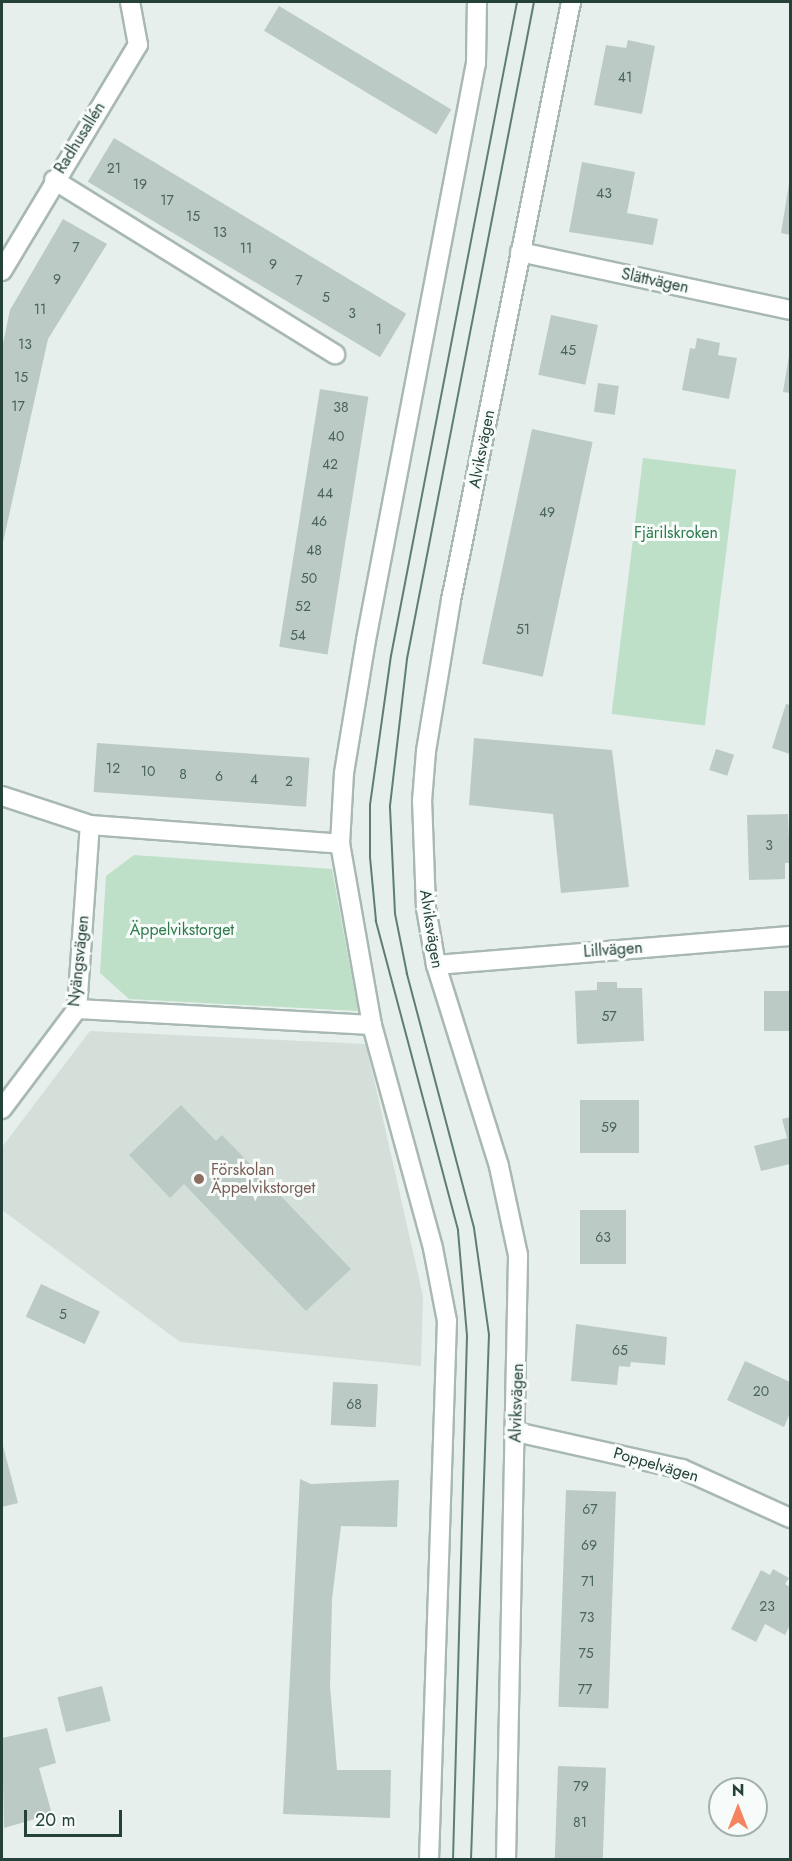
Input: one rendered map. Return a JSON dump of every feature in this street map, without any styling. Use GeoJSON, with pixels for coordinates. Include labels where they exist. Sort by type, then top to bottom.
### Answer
{"type":"FeatureCollection","features":[{"type":"Feature","properties":{"kind":"street","name":"Radhusallén"},"geometry":{"type":"LineString","coordinates":[[2,271],[54,180],[138,45],[130,2]]}},
{"type":"Feature","properties":{"kind":"street"},"geometry":{"type":"LineString","coordinates":[[429,1860],[447,1322],[433,1248],[372,1025],[340,844],[344,773],[366,640],[476,63],[477,2]]}},
{"type":"Feature","properties":{"kind":"street","name":"Alviksvägen"},"geometry":{"type":"LineString","coordinates":[[506,1860],[518,1255],[499,1166],[436,965],[422,852],[426,751],[451,600],[571,2]]}},
{"type":"Feature","properties":{"kind":"street"},"geometry":{"type":"LineString","coordinates":[[54,180],[335,354]]}},
{"type":"Feature","properties":{"kind":"street","name":"Slättvägen"},"geometry":{"type":"LineString","coordinates":[[520,252],[790,310]]}},
{"type":"Feature","properties":{"kind":"street"},"geometry":{"type":"LineString","coordinates":[[2,796],[90,825],[340,844]]}},
{"type":"Feature","properties":{"kind":"street","name":"Nyängsvägen"},"geometry":{"type":"LineString","coordinates":[[2,1109],[77,1009],[90,825]]}},
{"type":"Feature","properties":{"kind":"street","name":"Lillvägen"},"geometry":{"type":"LineString","coordinates":[[436,965],[790,936]]}},
{"type":"Feature","properties":{"kind":"street"},"geometry":{"type":"LineString","coordinates":[[77,1009],[372,1025]]}},
{"type":"Feature","properties":{"kind":"street","name":"Poppelvägen"},"geometry":{"type":"LineString","coordinates":[[516,1432],[682,1469],[790,1518]]}},
{"type":"Feature","properties":{"kind":"shaded area","name":"Förskolan Äppelvikstorget"},"geometry":{"type":"Polygon","coordinates":[[[90,1031],[366,1044],[423,1296],[421,1366],[180,1342],[2,1210],[2,1147],[90,1031]]]}},
{"type":"Feature","properties":{"kind":"green space","name":"Fjärilskroken"},"geometry":{"type":"Polygon","coordinates":[[[643,458],[736,469],[705,726],[612,714],[643,458]]]}},
{"type":"Feature","properties":{"kind":"green space","name":"Äppelvikstorget"},"geometry":{"type":"Polygon","coordinates":[[[134,855],[332,869],[358,1011],[129,999],[100,973],[106,876],[134,855]]]}},
{"type":"Feature","properties":{"kind":"building"},"geometry":{"type":"Polygon","coordinates":[[[279,6],[451,110],[436,134],[264,31],[279,6]]]}},
{"type":"Feature","properties":{"kind":"building"},"geometry":{"type":"Polygon","coordinates":[[[628,40],[655,46],[642,114],[594,105],[606,45],[626,48],[628,40]]]}},
{"type":"Feature","properties":{"kind":"building"},"geometry":{"type":"Polygon","coordinates":[[[114,138],[406,314],[380,357],[88,182],[114,138]]]}},
{"type":"Feature","properties":{"kind":"building"},"geometry":{"type":"Polygon","coordinates":[[[582,162],[635,172],[627,213],[658,219],[653,245],[569,232],[582,162]]]}},
{"type":"Feature","properties":{"kind":"building"},"geometry":{"type":"Polygon","coordinates":[[[790,184],[790,235],[781,233],[790,184]]]}},
{"type":"Feature","properties":{"kind":"building"},"geometry":{"type":"Polygon","coordinates":[[[63,219],[107,244],[48,339],[2,547],[2,348],[10,310],[63,219]]]}},
{"type":"Feature","properties":{"kind":"building"},"geometry":{"type":"Polygon","coordinates":[[[551,315],[598,325],[585,385],[538,375],[551,315]]]}},
{"type":"Feature","properties":{"kind":"building"},"geometry":{"type":"Polygon","coordinates":[[[697,338],[720,343],[718,355],[737,358],[729,399],[682,390],[690,348],[695,349],[697,338]]]}},
{"type":"Feature","properties":{"kind":"building"},"geometry":{"type":"Polygon","coordinates":[[[790,356],[790,393],[783,392],[790,356]]]}},
{"type":"Feature","properties":{"kind":"building"},"geometry":{"type":"Polygon","coordinates":[[[598,383],[619,386],[615,415],[594,412],[598,383]]]}},
{"type":"Feature","properties":{"kind":"building"},"geometry":{"type":"Polygon","coordinates":[[[320,389],[368,397],[328,654],[279,647],[320,389]]]}},
{"type":"Feature","properties":{"kind":"building"},"geometry":{"type":"Polygon","coordinates":[[[532,429],[593,442],[543,677],[482,664],[532,429]]]}},
{"type":"Feature","properties":{"kind":"building"},"geometry":{"type":"Polygon","coordinates":[[[786,704],[790,705],[790,754],[772,748],[786,704]]]}},
{"type":"Feature","properties":{"kind":"building"},"geometry":{"type":"Polygon","coordinates":[[[474,738],[612,750],[629,887],[561,893],[553,814],[469,805],[474,738]]]}},
{"type":"Feature","properties":{"kind":"building"},"geometry":{"type":"Polygon","coordinates":[[[97,743],[309,758],[306,807],[94,792],[97,743]]]}},
{"type":"Feature","properties":{"kind":"building"},"geometry":{"type":"Polygon","coordinates":[[[716,749],[734,755],[727,776],[709,770],[716,749]]]}},
{"type":"Feature","properties":{"kind":"building"},"geometry":{"type":"Polygon","coordinates":[[[788,814],[790,863],[785,863],[785,879],[749,880],[747,815],[788,814]]]}},
{"type":"Feature","properties":{"kind":"building"},"geometry":{"type":"Polygon","coordinates":[[[597,982],[617,982],[617,988],[642,988],[644,1041],[577,1044],[575,991],[597,990],[597,982]]]}},
{"type":"Feature","properties":{"kind":"building"},"geometry":{"type":"Polygon","coordinates":[[[764,991],[790,991],[790,1031],[764,1031],[764,991]]]}},
{"type":"Feature","properties":{"kind":"building"},"geometry":{"type":"Polygon","coordinates":[[[580,1100],[639,1100],[639,1153],[580,1153],[580,1100]]]}},
{"type":"Feature","properties":{"kind":"building"},"geometry":{"type":"Polygon","coordinates":[[[181,1105],[216,1141],[222,1135],[351,1269],[306,1311],[184,1184],[170,1198],[129,1155],[181,1105]]]}},
{"type":"Feature","properties":{"kind":"building"},"geometry":{"type":"Polygon","coordinates":[[[790,1117],[790,1164],[761,1171],[754,1146],[787,1138],[782,1119],[790,1117]]]}},
{"type":"Feature","properties":{"kind":"building"},"geometry":{"type":"Polygon","coordinates":[[[580,1210],[626,1210],[626,1264],[580,1264],[580,1210]]]}},
{"type":"Feature","properties":{"kind":"building"},"geometry":{"type":"Polygon","coordinates":[[[41,1284],[100,1311],[85,1344],[26,1317],[41,1284]]]}},
{"type":"Feature","properties":{"kind":"building"},"geometry":{"type":"Polygon","coordinates":[[[576,1324],[667,1337],[665,1365],[631,1362],[630,1367],[619,1366],[617,1385],[571,1381],[576,1324]]]}},
{"type":"Feature","properties":{"kind":"building"},"geometry":{"type":"Polygon","coordinates":[[[745,1361],[790,1382],[790,1413],[784,1427],[727,1400],[745,1361]]]}},
{"type":"Feature","properties":{"kind":"building"},"geometry":{"type":"Polygon","coordinates":[[[333,1382],[378,1384],[376,1427],[331,1425],[333,1382]]]}},
{"type":"Feature","properties":{"kind":"building"},"geometry":{"type":"Polygon","coordinates":[[[2,1442],[18,1503],[2,1507],[2,1442]]]}},
{"type":"Feature","properties":{"kind":"building"},"geometry":{"type":"Polygon","coordinates":[[[300,1479],[311,1484],[399,1480],[397,1527],[341,1526],[332,1599],[330,1686],[337,1770],[391,1770],[390,1818],[283,1814],[300,1479]]]}},
{"type":"Feature","properties":{"kind":"building"},"geometry":{"type":"Polygon","coordinates":[[[566,1490],[616,1492],[608,1709],[558,1707],[566,1490]]]}},
{"type":"Feature","properties":{"kind":"building"},"geometry":{"type":"Polygon","coordinates":[[[773,1569],[789,1578],[785,1584],[790,1587],[790,1625],[785,1635],[765,1624],[756,1642],[731,1629],[761,1570],[770,1575],[773,1569]]]}},
{"type":"Feature","properties":{"kind":"building"},"geometry":{"type":"Polygon","coordinates":[[[102,1686],[111,1721],[66,1732],[57,1697],[102,1686]]]}},
{"type":"Feature","properties":{"kind":"building"},"geometry":{"type":"Polygon","coordinates":[[[47,1728],[56,1763],[39,1768],[52,1814],[4,1828],[2,1738],[47,1728]]]}},
{"type":"Feature","properties":{"kind":"building"},"geometry":{"type":"Polygon","coordinates":[[[558,1766],[606,1768],[603,1860],[555,1860],[558,1766]]]}},
{"type":"Feature","properties":{"kind":"tram line"},"geometry":{"type":"LineString","coordinates":[[453,1860],[467,1336],[458,1230],[376,921],[370,857],[370,805],[391,656],[517,2]]}},
{"type":"Feature","properties":{"kind":"tram line"},"geometry":{"type":"LineString","coordinates":[[471,1860],[489,1335],[474,1228],[407,974],[395,914],[390,806],[407,659],[534,2]]}},
{"type":"Feature","properties":{"kind":"place","name":"Förskolan Äppelvikstorget"},"geometry":{"type":"Point","coordinates":[199,1179]}}]}
